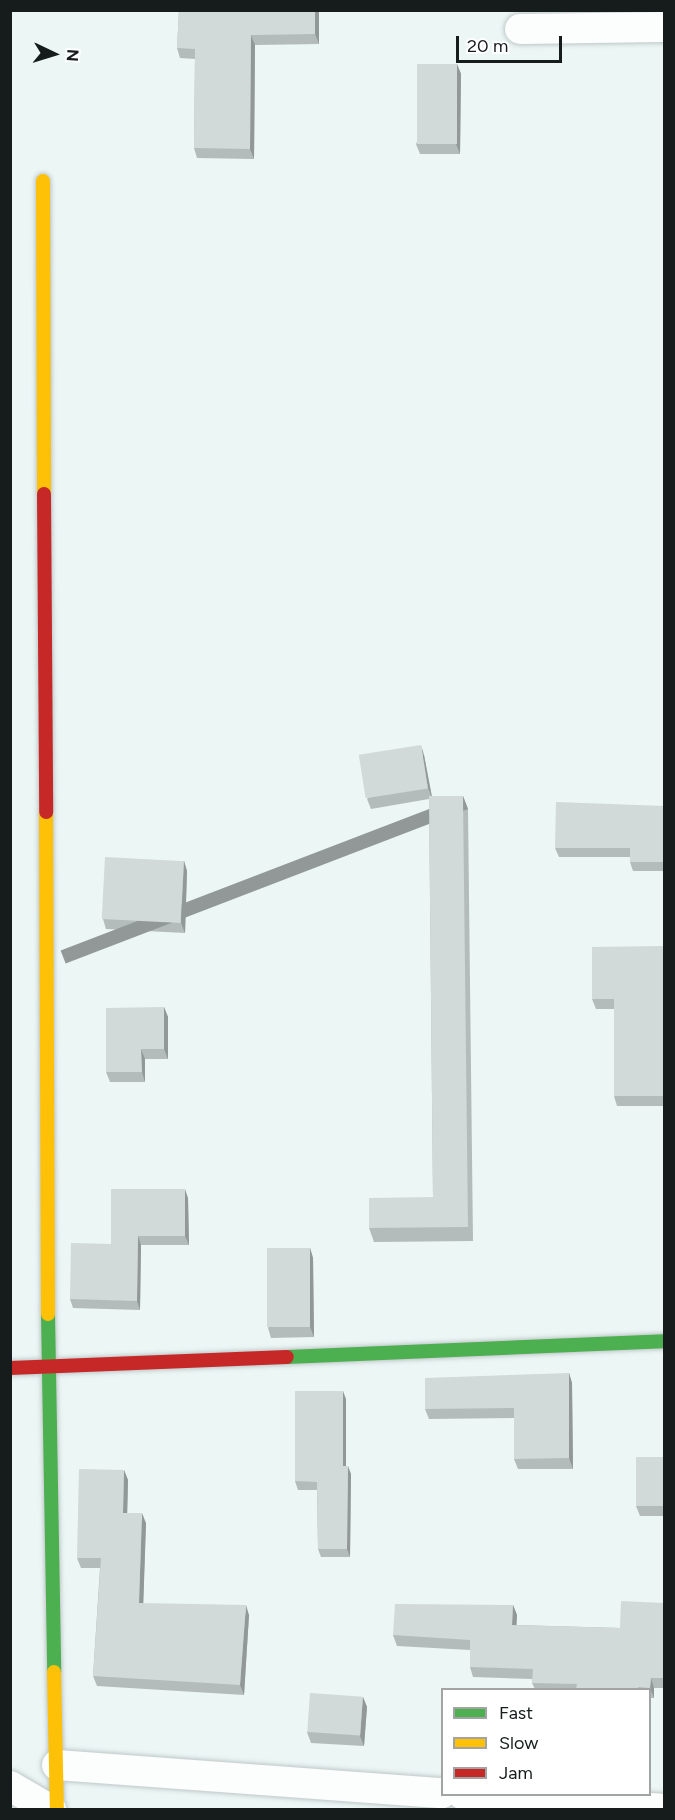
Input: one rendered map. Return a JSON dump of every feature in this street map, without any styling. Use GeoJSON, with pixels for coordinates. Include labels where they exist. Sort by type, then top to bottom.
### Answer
{"type":"FeatureCollection","features":[{"type":"Feature","properties":{"kind":"street"},"geometry":{"type":"LineString","coordinates":[[520,29],[664,27]]}},
{"type":"Feature","properties":{"kind":"street"},"geometry":{"type":"LineString","coordinates":[[43,181],[48,1369],[57,1809]]}},
{"type":"Feature","properties":{"kind":"street"},"geometry":{"type":"LineString","coordinates":[[10,1368],[48,1369],[664,1341]]}},
{"type":"Feature","properties":{"kind":"street"},"geometry":{"type":"LineString","coordinates":[[57,1765],[441,1793]]}},
{"type":"Feature","properties":{"kind":"street"},"geometry":{"type":"LineString","coordinates":[[10,1786],[51,1809]]}},
{"type":"Feature","properties":{"kind":"street"},"geometry":{"type":"LineString","coordinates":[[489,1796],[664,1809]]}},
{"type":"Feature","properties":{"kind":"building"},"geometry":{"type":"Polygon","coordinates":[[[179,10],[315,10],[315,34],[251,35],[250,149],[194,148],[195,49],[177,48],[179,10]]]}},
{"type":"Feature","properties":{"kind":"building"},"geometry":{"type":"Polygon","coordinates":[[[417,64],[457,64],[457,144],[417,144],[417,64]]]}},
{"type":"Feature","properties":{"kind":"building"},"geometry":{"type":"Polygon","coordinates":[[[421,745],[428,788],[366,798],[359,755],[421,745]]]}},
{"type":"Feature","properties":{"kind":"building"},"geometry":{"type":"Polygon","coordinates":[[[429,796],[463,796],[468,1227],[369,1228],[369,1198],[433,1197],[429,796]]]}},
{"type":"Feature","properties":{"kind":"building"},"geometry":{"type":"Polygon","coordinates":[[[556,802],[664,806],[664,862],[630,862],[630,848],[555,848],[556,802]]]}},
{"type":"Feature","properties":{"kind":"building"},"geometry":{"type":"Polygon","coordinates":[[[105,857],[184,861],[181,923],[102,919],[105,857]]]}},
{"type":"Feature","properties":{"kind":"building"},"geometry":{"type":"Polygon","coordinates":[[[664,946],[664,1096],[614,1096],[614,999],[592,999],[592,947],[664,946]]]}},
{"type":"Feature","properties":{"kind":"building"},"geometry":{"type":"Polygon","coordinates":[[[164,1007],[164,1049],[141,1049],[142,1072],[106,1072],[106,1008],[164,1007]]]}},
{"type":"Feature","properties":{"kind":"building"},"geometry":{"type":"Polygon","coordinates":[[[111,1189],[185,1189],[185,1236],[138,1236],[137,1301],[70,1299],[71,1243],[111,1244],[111,1189]]]}},
{"type":"Feature","properties":{"kind":"building"},"geometry":{"type":"Polygon","coordinates":[[[267,1248],[310,1248],[310,1327],[267,1327],[267,1248]]]}},
{"type":"Feature","properties":{"kind":"building"},"geometry":{"type":"Polygon","coordinates":[[[569,1373],[569,1458],[514,1459],[514,1408],[425,1409],[425,1378],[569,1373]]]}},
{"type":"Feature","properties":{"kind":"building"},"geometry":{"type":"Polygon","coordinates":[[[295,1391],[343,1391],[343,1466],[348,1466],[347,1549],[318,1549],[317,1482],[295,1481],[295,1391]]]}},
{"type":"Feature","properties":{"kind":"building"},"geometry":{"type":"Polygon","coordinates":[[[636,1457],[664,1457],[664,1506],[636,1506],[636,1457]]]}},
{"type":"Feature","properties":{"kind":"building"},"geometry":{"type":"Polygon","coordinates":[[[79,1469],[124,1470],[123,1513],[142,1513],[139,1603],[246,1605],[240,1685],[93,1676],[101,1558],[77,1558],[79,1469]]]}},
{"type":"Feature","properties":{"kind":"building"},"geometry":{"type":"Polygon","coordinates":[[[621,1601],[664,1603],[664,1678],[651,1678],[650,1688],[576,1688],[577,1684],[532,1683],[533,1669],[470,1667],[470,1640],[393,1635],[395,1604],[513,1605],[512,1625],[620,1628],[621,1601]]]}},
{"type":"Feature","properties":{"kind":"building"},"geometry":{"type":"Polygon","coordinates":[[[310,1693],[363,1697],[360,1736],[307,1732],[310,1693]]]}},
{"type":"Feature","properties":{"kind":"traffic: fast"},"geometry":{"type":"LineString","coordinates":[[48,1314],[54,1672]]}},
{"type":"Feature","properties":{"kind":"traffic: fast"},"geometry":{"type":"LineString","coordinates":[[287,1357],[664,1341]]}},
{"type":"Feature","properties":{"kind":"traffic: slow"},"geometry":{"type":"LineString","coordinates":[[43,181],[44,494]]}},
{"type":"Feature","properties":{"kind":"traffic: slow"},"geometry":{"type":"LineString","coordinates":[[46,812],[48,1314]]}},
{"type":"Feature","properties":{"kind":"traffic: slow"},"geometry":{"type":"LineString","coordinates":[[54,1672],[57,1810]]}},
{"type":"Feature","properties":{"kind":"traffic: jam"},"geometry":{"type":"LineString","coordinates":[[44,494],[46,812]]}},
{"type":"Feature","properties":{"kind":"traffic: jam"},"geometry":{"type":"LineString","coordinates":[[10,1368],[287,1357]]}}]}
